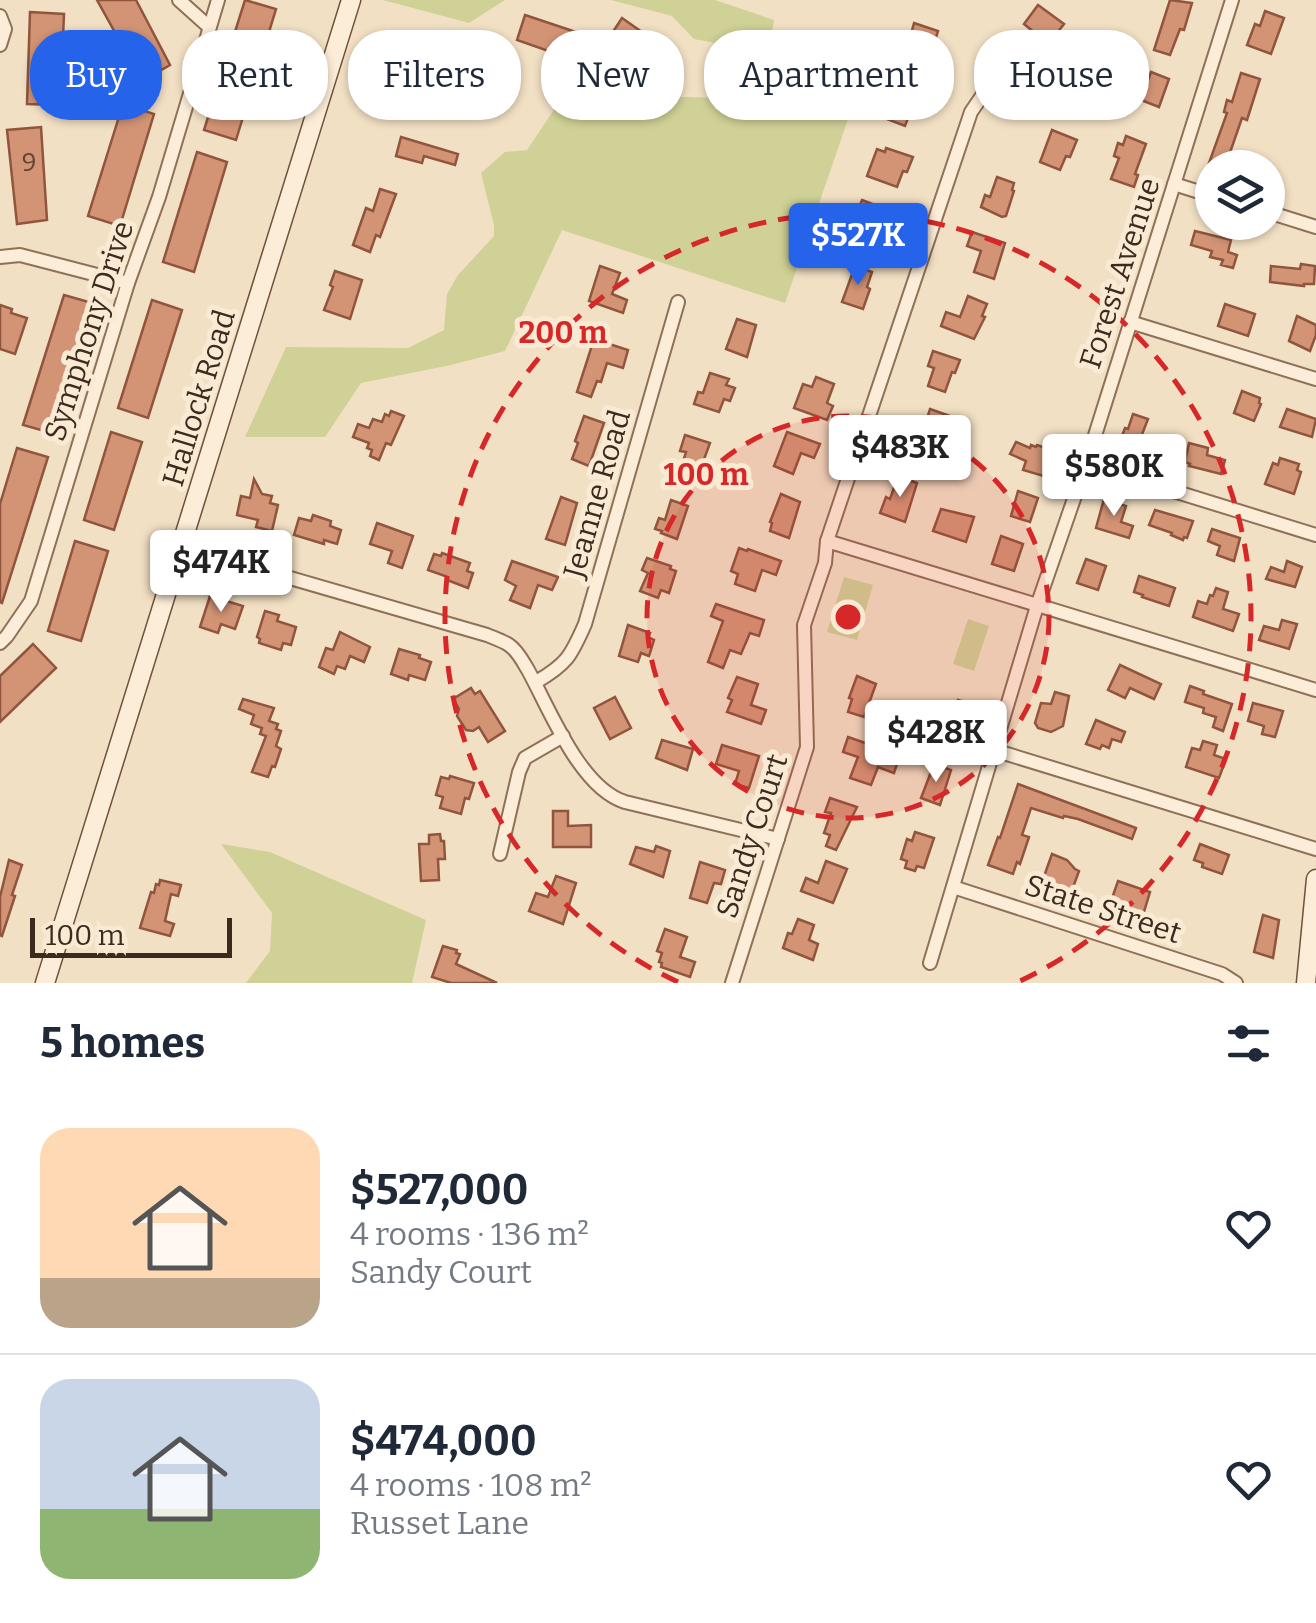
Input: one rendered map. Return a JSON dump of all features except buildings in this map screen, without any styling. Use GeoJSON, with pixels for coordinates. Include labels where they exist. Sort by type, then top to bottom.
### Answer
{"type":"FeatureCollection","features":[{"type":"Feature","properties":{"kind":"street"},"geometry":{"type":"LineString","coordinates":[[179,0],[208,26]]}},
{"type":"Feature","properties":{"kind":"street","name":"Symphony Drive"},"geometry":{"type":"LineString","coordinates":[[0,643],[30,601],[218,0]]}},
{"type":"Feature","properties":{"kind":"street","name":"Hallock Road"},"geometry":{"type":"LineString","coordinates":[[45,983],[351,0]]}},
{"type":"Feature","properties":{"kind":"street","name":"Forest Avenue"},"geometry":{"type":"LineString","coordinates":[[930,962],[1037,606],[1086,464],[1232,0]]}},
{"type":"Feature","properties":{"kind":"street"},"geometry":{"type":"LineString","coordinates":[[0,16],[5,29],[0,46]]}},
{"type":"Feature","properties":{"kind":"street","name":"Sandy Court"},"geometry":{"type":"LineString","coordinates":[[732,983],[807,747],[804,625],[825,563],[827,541],[974,108]]}},
{"type":"Feature","properties":{"kind":"street"},"geometry":{"type":"LineString","coordinates":[[1174,184],[1195,191]]}},
{"type":"Feature","properties":{"kind":"street"},"geometry":{"type":"LineString","coordinates":[[1285,218],[1316,228]]}},
{"type":"Feature","properties":{"kind":"street"},"geometry":{"type":"LineString","coordinates":[[0,256],[20,255],[128,283]]}},
{"type":"Feature","properties":{"kind":"street","name":"Jeanne Road"},"geometry":{"type":"LineString","coordinates":[[536,682],[560,668],[574,650],[585,624],[678,302]]}},
{"type":"Feature","properties":{"kind":"street"},"geometry":{"type":"LineString","coordinates":[[1130,322],[1316,379]]}},
{"type":"Feature","properties":{"kind":"street"},"geometry":{"type":"LineString","coordinates":[[1086,464],[1316,535]]}},
{"type":"Feature","properties":{"kind":"street"},"geometry":{"type":"LineString","coordinates":[[827,541],[1316,690]]}},
{"type":"Feature","properties":{"kind":"street"},"geometry":{"type":"LineString","coordinates":[[182,547],[488,635],[511,646],[592,780],[615,798],[778,839]]}},
{"type":"Feature","properties":{"kind":"street"},"geometry":{"type":"LineString","coordinates":[[500,854],[525,758],[562,736]]}},
{"type":"Feature","properties":{"kind":"street"},"geometry":{"type":"LineString","coordinates":[[994,750],[1316,849]]}},
{"type":"Feature","properties":{"kind":"street"},"geometry":{"type":"LineString","coordinates":[[1306,983],[1316,879]]}},
{"type":"Feature","properties":{"kind":"street","name":"State Street"},"geometry":{"type":"LineString","coordinates":[[953,888],[1222,974],[1236,983]]}},
{"type":"Feature","properties":{"kind":"green space"},"geometry":{"type":"Polygon","coordinates":[[[383,0],[505,0],[469,23],[383,0]]]}},
{"type":"Feature","properties":{"kind":"green space"},"geometry":{"type":"Polygon","coordinates":[[[611,0],[715,0],[774,20],[772,30],[704,30],[704,41],[694,39],[672,16],[611,0]]]}},
{"type":"Feature","properties":{"kind":"green space"},"geometry":{"type":"Polygon","coordinates":[[[684,97],[704,97],[704,120],[848,120],[785,303],[562,230],[505,351],[361,383],[325,437],[245,437],[286,347],[408,348],[444,330],[447,294],[458,275],[494,236],[481,173],[505,152],[527,150],[547,120],[684,120],[684,97]]]}},
{"type":"Feature","properties":{"kind":"green space"},"geometry":{"type":"Polygon","coordinates":[[[844,577],[873,585],[857,640],[827,632],[844,577]]]}},
{"type":"Feature","properties":{"kind":"green space"},"geometry":{"type":"Polygon","coordinates":[[[968,619],[989,626],[974,671],[953,664],[968,619]]]}},
{"type":"Feature","properties":{"kind":"green space"},"geometry":{"type":"Polygon","coordinates":[[[221,844],[270,852],[426,920],[412,983],[246,983],[270,951],[272,913],[221,844]]]}}]}
